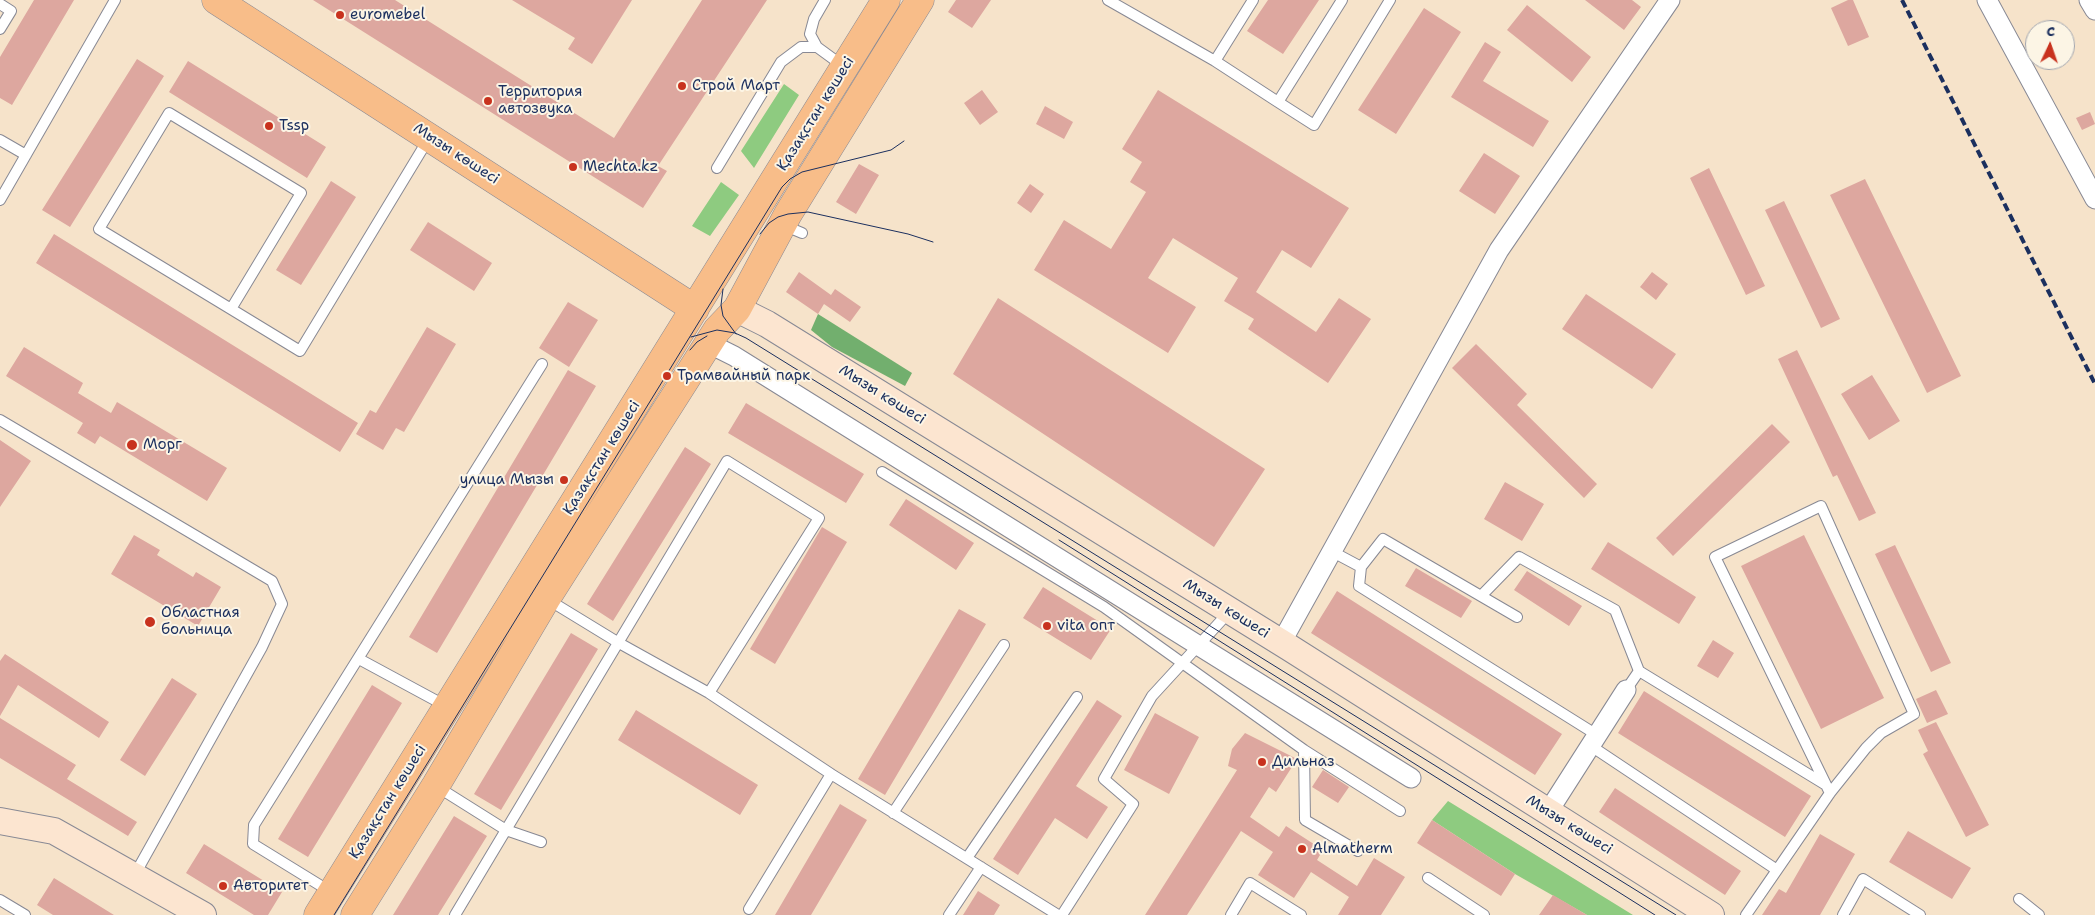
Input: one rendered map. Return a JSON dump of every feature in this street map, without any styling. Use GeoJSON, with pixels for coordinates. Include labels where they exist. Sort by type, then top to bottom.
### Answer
{"type":"FeatureCollection","features":[{"type":"Feature","properties":{"kind":"main road","name":"Мызы көшесі"},"geometry":{"type":"LineString","coordinates":[[216,0],[695,309]]}},
{"type":"Feature","properties":{"kind":"main road","name":"Қазақстан көшесі"},"geometry":{"type":"LineString","coordinates":[[325,904],[886,0]]}},
{"type":"Feature","properties":{"kind":"main road","name":"Қазақстан көшесі"},"geometry":{"type":"LineString","coordinates":[[355,915],[436,785],[546,599],[708,343],[717,330],[738,310],[792,229],[868,83],[920,0]]}},
{"type":"Feature","properties":{"kind":"main road"},"geometry":{"type":"LineString","coordinates":[[844,68],[868,83]]}},
{"type":"Feature","properties":{"kind":"main road"},"geometry":{"type":"LineString","coordinates":[[653,282],[685,282],[704,277],[722,265]]}},
{"type":"Feature","properties":{"kind":"main road"},"geometry":{"type":"LineString","coordinates":[[653,282],[664,300],[668,318],[667,354]]}},
{"type":"Feature","properties":{"kind":"main road"},"geometry":{"type":"LineString","coordinates":[[695,309],[738,310]]}},
{"type":"Feature","properties":{"kind":"main road","name":"Мызы көшесі"},"geometry":{"type":"LineString","coordinates":[[738,310],[767,324],[897,400],[1711,915]]}},
{"type":"Feature","properties":{"kind":"main road"},"geometry":{"type":"LineString","coordinates":[[524,584],[546,599]]}},
{"type":"Feature","properties":{"kind":"main road"},"geometry":{"type":"LineString","coordinates":[[0,821],[54,831],[203,915]]}},
{"type":"Feature","properties":{"kind":"street"},"geometry":{"type":"LineString","coordinates":[[1281,643],[1499,250],[1670,0]]}},
{"type":"Feature","properties":{"kind":"street"},"geometry":{"type":"LineString","coordinates":[[1987,0],[2095,199]]}},
{"type":"Feature","properties":{"kind":"street"},"geometry":{"type":"LineString","coordinates":[[2089,0],[2095,10]]}},
{"type":"Feature","properties":{"kind":"street"},"geometry":{"type":"LineString","coordinates":[[708,343],[734,356],[1411,778]]}},
{"type":"Feature","properties":{"kind":"street"},"geometry":{"type":"LineString","coordinates":[[1548,812],[1626,690]]}},
{"type":"Feature","properties":{"kind":"lane"},"geometry":{"type":"LineString","coordinates":[[0,200],[115,0]]}},
{"type":"Feature","properties":{"kind":"lane"},"geometry":{"type":"LineString","coordinates":[[825,0],[814,19],[810,34],[816,47],[844,68]]}},
{"type":"Feature","properties":{"kind":"lane"},"geometry":{"type":"LineString","coordinates":[[1108,0],[1215,61],[1314,125],[1390,0]]}},
{"type":"Feature","properties":{"kind":"lane"},"geometry":{"type":"LineString","coordinates":[[1215,61],[1253,0]]}},
{"type":"Feature","properties":{"kind":"lane"},"geometry":{"type":"LineString","coordinates":[[1278,102],[1342,0]]}},
{"type":"Feature","properties":{"kind":"lane"},"geometry":{"type":"LineString","coordinates":[[0,4],[11,11],[0,30]]}},
{"type":"Feature","properties":{"kind":"lane"},"geometry":{"type":"LineString","coordinates":[[717,168],[781,62],[801,47],[816,47]]}},
{"type":"Feature","properties":{"kind":"lane"},"geometry":{"type":"LineString","coordinates":[[231,309],[301,193],[169,113],[99,229],[300,351],[429,138]]}},
{"type":"Feature","properties":{"kind":"lane"},"geometry":{"type":"LineString","coordinates":[[0,140],[26,155]]}},
{"type":"Feature","properties":{"kind":"lane"},"geometry":{"type":"LineString","coordinates":[[325,904],[253,844],[254,825],[542,364]]}},
{"type":"Feature","properties":{"kind":"lane"},"geometry":{"type":"LineString","coordinates":[[0,420],[272,581],[282,604],[262,647],[134,876]]}},
{"type":"Feature","properties":{"kind":"lane"},"geometry":{"type":"LineString","coordinates":[[455,915],[727,461],[819,518],[709,694]]}},
{"type":"Feature","properties":{"kind":"lane"},"geometry":{"type":"LineString","coordinates":[[882,472],[1104,607],[1304,750],[1400,811]]}},
{"type":"Feature","properties":{"kind":"lane"},"geometry":{"type":"LineString","coordinates":[[1746,915],[1828,790],[1881,733],[1914,714],[1821,506],[1715,557],[1828,790]]}},
{"type":"Feature","properties":{"kind":"lane"},"geometry":{"type":"LineString","coordinates":[[1517,618],[1383,539],[1361,567],[1359,586],[1594,741],[1777,870]]}},
{"type":"Feature","properties":{"kind":"lane"},"geometry":{"type":"LineString","coordinates":[[1332,551],[1361,567]]}},
{"type":"Feature","properties":{"kind":"lane"},"geometry":{"type":"LineString","coordinates":[[1481,596],[1519,557],[1614,610],[1639,671],[1828,790]]}},
{"type":"Feature","properties":{"kind":"lane"},"geometry":{"type":"LineString","coordinates":[[546,599],[709,694],[831,774],[1060,915],[1133,804],[1104,779],[1152,696],[1230,611]]}},
{"type":"Feature","properties":{"kind":"lane"},"geometry":{"type":"LineString","coordinates":[[893,813],[1004,645]]}},
{"type":"Feature","properties":{"kind":"lane"},"geometry":{"type":"LineString","coordinates":[[359,659],[447,707]]}},
{"type":"Feature","properties":{"kind":"lane"},"geometry":{"type":"LineString","coordinates":[[1626,690],[1639,671]]}},
{"type":"Feature","properties":{"kind":"lane"},"geometry":{"type":"LineString","coordinates":[[967,858],[1077,697]]}},
{"type":"Feature","properties":{"kind":"lane"},"geometry":{"type":"LineString","coordinates":[[1304,750],[1305,820],[1358,851]]}},
{"type":"Feature","properties":{"kind":"lane"},"geometry":{"type":"LineString","coordinates":[[749,909],[831,774]]}},
{"type":"Feature","properties":{"kind":"lane"},"geometry":{"type":"LineString","coordinates":[[436,785],[506,830],[541,842]]}},
{"type":"Feature","properties":{"kind":"lane"},"geometry":{"type":"LineString","coordinates":[[949,915],[981,867]]}},
{"type":"Feature","properties":{"kind":"lane"},"geometry":{"type":"LineString","coordinates":[[1428,878],[1484,915]]}},
{"type":"Feature","properties":{"kind":"lane"},"geometry":{"type":"LineString","coordinates":[[1843,915],[1864,879],[1920,915]]}},
{"type":"Feature","properties":{"kind":"lane"},"geometry":{"type":"LineString","coordinates":[[1231,915],[1250,883],[1301,915]]}},
{"type":"Feature","properties":{"kind":"lane"},"geometry":{"type":"LineString","coordinates":[[2018,899],[2038,915]]}},
{"type":"Feature","properties":{"kind":"lane"},"geometry":{"type":"LineString","coordinates":[[0,900],[25,915]]}},
{"type":"Feature","properties":{"kind":"green space"},"geometry":{"type":"Polygon","coordinates":[[[784,84],[799,95],[754,168],[741,151],[784,84]]]}},
{"type":"Feature","properties":{"kind":"green space"},"geometry":{"type":"Polygon","coordinates":[[[721,182],[739,195],[710,236],[692,226],[721,182]]]}},
{"type":"Feature","properties":{"kind":"green space"},"geometry":{"type":"Polygon","coordinates":[[[818,314],[912,373],[905,386],[832,347],[811,330],[818,314]]]}},
{"type":"Feature","properties":{"kind":"green space"},"geometry":{"type":"Polygon","coordinates":[[[1448,801],[1633,915],[1587,915],[1515,874],[1432,820],[1448,801]]]}},
{"type":"Feature","properties":{"kind":"building"},"geometry":{"type":"Polygon","coordinates":[[[34,0],[74,0],[12,105],[0,98],[0,57],[34,0]]]}},
{"type":"Feature","properties":{"kind":"building"},"geometry":{"type":"Polygon","coordinates":[[[313,0],[395,0],[614,138],[702,0],[767,0],[658,166],[667,171],[643,208],[313,0]]]}},
{"type":"Feature","properties":{"kind":"building"},"geometry":{"type":"Polygon","coordinates":[[[512,0],[632,0],[592,64],[568,49],[575,38],[512,0]]]}},
{"type":"Feature","properties":{"kind":"building"},"geometry":{"type":"Polygon","coordinates":[[[956,0],[991,0],[972,28],[948,12],[956,0]]]}},
{"type":"Feature","properties":{"kind":"building"},"geometry":{"type":"Polygon","coordinates":[[[1268,0],[1319,0],[1283,54],[1247,31],[1268,0]]]}},
{"type":"Feature","properties":{"kind":"building"},"geometry":{"type":"Polygon","coordinates":[[[1585,0],[1632,0],[1641,7],[1624,30],[1585,0]]]}},
{"type":"Feature","properties":{"kind":"building"},"geometry":{"type":"Polygon","coordinates":[[[1848,0],[1853,0],[1869,37],[1848,46],[1831,8],[1848,0]]]}},
{"type":"Feature","properties":{"kind":"building"},"geometry":{"type":"Polygon","coordinates":[[[1527,5],[1591,57],[1572,82],[1507,30],[1527,5]]]}},
{"type":"Feature","properties":{"kind":"building"},"geometry":{"type":"Polygon","coordinates":[[[1424,8],[1461,32],[1396,134],[1358,110],[1424,8]]]}},
{"type":"Feature","properties":{"kind":"building"},"geometry":{"type":"Polygon","coordinates":[[[1485,42],[1501,52],[1483,81],[1549,121],[1533,147],[1451,97],[1485,42]]]}},
{"type":"Feature","properties":{"kind":"building"},"geometry":{"type":"Polygon","coordinates":[[[137,59],[164,76],[70,227],[42,210],[137,59]]]}},
{"type":"Feature","properties":{"kind":"building"},"geometry":{"type":"Polygon","coordinates":[[[188,61],[326,147],[307,178],[169,92],[188,61]]]}},
{"type":"Feature","properties":{"kind":"building"},"geometry":{"type":"Polygon","coordinates":[[[982,90],[998,112],[980,125],[964,103],[982,90]]]}},
{"type":"Feature","properties":{"kind":"building"},"geometry":{"type":"Polygon","coordinates":[[[1158,90],[1349,208],[1311,268],[1282,250],[1256,292],[1316,332],[1339,298],[1371,319],[1328,383],[1248,329],[1254,319],[1224,301],[1238,278],[1173,238],[1148,278],[1196,307],[1168,353],[1034,270],[1064,220],[1111,249],[1146,192],[1130,182],[1142,162],[1122,149],[1158,90]]]}},
{"type":"Feature","properties":{"kind":"building"},"geometry":{"type":"Polygon","coordinates":[[[1045,106],[1073,122],[1064,139],[1036,124],[1045,106]]]}},
{"type":"Feature","properties":{"kind":"building"},"geometry":{"type":"Polygon","coordinates":[[[2090,112],[2095,124],[2082,130],[2076,118],[2090,112]]]}},
{"type":"Feature","properties":{"kind":"building"},"geometry":{"type":"Polygon","coordinates":[[[1484,153],[1520,176],[1495,214],[1459,191],[1484,153]]]}},
{"type":"Feature","properties":{"kind":"building"},"geometry":{"type":"Polygon","coordinates":[[[859,164],[879,175],[856,214],[836,202],[859,164]]]}},
{"type":"Feature","properties":{"kind":"building"},"geometry":{"type":"Polygon","coordinates":[[[1709,168],[1765,286],[1746,295],[1690,178],[1709,168]]]}},
{"type":"Feature","properties":{"kind":"building"},"geometry":{"type":"Polygon","coordinates":[[[1865,179],[1961,376],[1927,393],[1830,195],[1865,179]]]}},
{"type":"Feature","properties":{"kind":"building"},"geometry":{"type":"Polygon","coordinates":[[[331,181],[356,197],[301,285],[276,270],[331,181]]]}},
{"type":"Feature","properties":{"kind":"building"},"geometry":{"type":"Polygon","coordinates":[[[1030,184],[1044,194],[1031,213],[1017,203],[1030,184]]]}},
{"type":"Feature","properties":{"kind":"building"},"geometry":{"type":"Polygon","coordinates":[[[1784,201],[1840,319],[1821,328],[1765,210],[1784,201]]]}},
{"type":"Feature","properties":{"kind":"building"},"geometry":{"type":"Polygon","coordinates":[[[428,222],[492,263],[474,291],[410,250],[428,222]]]}},
{"type":"Feature","properties":{"kind":"building"},"geometry":{"type":"Polygon","coordinates":[[[54,234],[358,423],[340,452],[36,263],[54,234]]]}},
{"type":"Feature","properties":{"kind":"building"},"geometry":{"type":"Polygon","coordinates":[[[799,272],[831,295],[835,289],[861,307],[850,322],[824,304],[818,314],[786,292],[799,272]]]}},
{"type":"Feature","properties":{"kind":"building"},"geometry":{"type":"Polygon","coordinates":[[[1652,272],[1668,284],[1656,300],[1640,287],[1652,272]]]}},
{"type":"Feature","properties":{"kind":"building"},"geometry":{"type":"Polygon","coordinates":[[[1586,294],[1676,354],[1652,389],[1562,329],[1586,294]]]}},
{"type":"Feature","properties":{"kind":"building"},"geometry":{"type":"Polygon","coordinates":[[[998,298],[1265,469],[1214,547],[953,374],[998,298]]]}},
{"type":"Feature","properties":{"kind":"building"},"geometry":{"type":"Polygon","coordinates":[[[568,302],[598,320],[569,367],[539,348],[568,302]]]}},
{"type":"Feature","properties":{"kind":"building"},"geometry":{"type":"Polygon","coordinates":[[[427,327],[456,344],[404,432],[396,428],[383,450],[356,434],[370,410],[376,413],[427,327]]]}},
{"type":"Feature","properties":{"kind":"building"},"geometry":{"type":"Polygon","coordinates":[[[1476,344],[1527,394],[1517,405],[1597,484],[1584,498],[1452,368],[1476,344]]]}},
{"type":"Feature","properties":{"kind":"building"},"geometry":{"type":"Polygon","coordinates":[[[24,347],[83,383],[78,393],[111,413],[117,402],[227,468],[207,501],[100,436],[95,444],[77,433],[83,423],[6,376],[24,347]]]}},
{"type":"Feature","properties":{"kind":"building"},"geometry":{"type":"Polygon","coordinates":[[[1797,350],[1876,513],[1859,521],[1837,475],[1833,477],[1778,359],[1797,350]]]}},
{"type":"Feature","properties":{"kind":"building"},"geometry":{"type":"Polygon","coordinates":[[[568,370],[596,386],[437,653],[409,637],[568,370]]]}},
{"type":"Feature","properties":{"kind":"building"},"geometry":{"type":"Polygon","coordinates":[[[1872,375],[1900,421],[1869,440],[1841,394],[1872,375]]]}},
{"type":"Feature","properties":{"kind":"building"},"geometry":{"type":"Polygon","coordinates":[[[746,403],[864,474],[846,503],[728,433],[746,403]]]}},
{"type":"Feature","properties":{"kind":"building"},"geometry":{"type":"Polygon","coordinates":[[[1772,424],[1790,442],[1673,556],[1656,538],[1772,424]]]}},
{"type":"Feature","properties":{"kind":"building"},"geometry":{"type":"Polygon","coordinates":[[[0,440],[31,461],[0,507],[0,440]]]}},
{"type":"Feature","properties":{"kind":"building"},"geometry":{"type":"Polygon","coordinates":[[[685,447],[711,464],[613,621],[587,604],[685,447]]]}},
{"type":"Feature","properties":{"kind":"building"},"geometry":{"type":"Polygon","coordinates":[[[1505,482],[1544,504],[1522,541],[1484,519],[1505,482]]]}},
{"type":"Feature","properties":{"kind":"building"},"geometry":{"type":"Polygon","coordinates":[[[906,499],[974,543],[956,570],[889,525],[906,499]]]}},
{"type":"Feature","properties":{"kind":"building"},"geometry":{"type":"Polygon","coordinates":[[[822,527],[847,542],[775,664],[750,649],[822,527]]]}},
{"type":"Feature","properties":{"kind":"building"},"geometry":{"type":"Polygon","coordinates":[[[134,535],[160,550],[157,555],[193,577],[196,572],[221,587],[198,626],[111,574],[134,535]]]}},
{"type":"Feature","properties":{"kind":"building"},"geometry":{"type":"Polygon","coordinates":[[[1804,535],[1884,698],[1821,729],[1741,566],[1804,535]]]}},
{"type":"Feature","properties":{"kind":"building"},"geometry":{"type":"Polygon","coordinates":[[[1608,542],[1696,597],[1679,624],[1591,569],[1608,542]]]}},
{"type":"Feature","properties":{"kind":"building"},"geometry":{"type":"Polygon","coordinates":[[[1895,545],[1951,663],[1931,672],[1875,554],[1895,545]]]}},
{"type":"Feature","properties":{"kind":"building"},"geometry":{"type":"Polygon","coordinates":[[[1416,568],[1472,601],[1461,618],[1405,586],[1416,568]]]}},
{"type":"Feature","properties":{"kind":"building"},"geometry":{"type":"Polygon","coordinates":[[[1527,571],[1582,606],[1569,626],[1514,590],[1527,571]]]}},
{"type":"Feature","properties":{"kind":"building"},"geometry":{"type":"Polygon","coordinates":[[[1043,587],[1111,629],[1091,660],[1023,618],[1043,587]]]}},
{"type":"Feature","properties":{"kind":"building"},"geometry":{"type":"Polygon","coordinates":[[[1337,591],[1562,734],[1535,775],[1311,633],[1337,591]]]}},
{"type":"Feature","properties":{"kind":"building"},"geometry":{"type":"Polygon","coordinates":[[[959,609],[986,624],[885,795],[858,779],[959,609]]]}},
{"type":"Feature","properties":{"kind":"building"},"geometry":{"type":"Polygon","coordinates":[[[571,633],[598,649],[501,810],[474,794],[571,633]]]}},
{"type":"Feature","properties":{"kind":"building"},"geometry":{"type":"Polygon","coordinates":[[[1713,640],[1734,653],[1718,678],[1697,666],[1713,640]]]}},
{"type":"Feature","properties":{"kind":"building"},"geometry":{"type":"Polygon","coordinates":[[[5,654],[109,722],[99,738],[18,685],[0,716],[0,661],[5,654]]]}},
{"type":"Feature","properties":{"kind":"building"},"geometry":{"type":"Polygon","coordinates":[[[172,678],[197,694],[145,776],[120,760],[172,678]]]}},
{"type":"Feature","properties":{"kind":"building"},"geometry":{"type":"Polygon","coordinates":[[[372,685],[402,703],[308,857],[278,839],[372,685]]]}},
{"type":"Feature","properties":{"kind":"building"},"geometry":{"type":"Polygon","coordinates":[[[1936,690],[1948,714],[1927,723],[1916,699],[1936,690]]]}},
{"type":"Feature","properties":{"kind":"building"},"geometry":{"type":"Polygon","coordinates":[[[1644,691],[1811,796],[1785,837],[1618,733],[1644,691]]]}},
{"type":"Feature","properties":{"kind":"building"},"geometry":{"type":"Polygon","coordinates":[[[1097,700],[1122,716],[1076,786],[1108,807],[1087,839],[1055,818],[1018,875],[993,859],[1097,700]]]}},
{"type":"Feature","properties":{"kind":"building"},"geometry":{"type":"Polygon","coordinates":[[[636,710],[758,785],[740,815],[618,740],[636,710]]]}},
{"type":"Feature","properties":{"kind":"building"},"geometry":{"type":"Polygon","coordinates":[[[1155,713],[1199,737],[1169,794],[1124,770],[1155,713]]]}},
{"type":"Feature","properties":{"kind":"building"},"geometry":{"type":"Polygon","coordinates":[[[0,718],[76,765],[67,779],[137,822],[128,836],[0,758],[0,718]]]}},
{"type":"Feature","properties":{"kind":"building"},"geometry":{"type":"Polygon","coordinates":[[[1936,722],[1989,825],[1966,837],[1923,754],[1928,751],[1918,730],[1936,722]]]}},
{"type":"Feature","properties":{"kind":"building"},"geometry":{"type":"Polygon","coordinates":[[[1245,733],[1297,759],[1276,792],[1269,787],[1250,817],[1279,837],[1286,826],[1323,850],[1317,860],[1357,886],[1374,858],[1405,877],[1381,915],[1338,915],[1349,897],[1311,872],[1294,898],[1258,875],[1273,852],[1241,831],[1187,915],[1145,915],[1237,770],[1228,766],[1232,749],[1245,733]]]}},
{"type":"Feature","properties":{"kind":"building"},"geometry":{"type":"Polygon","coordinates":[[[1323,770],[1349,787],[1338,803],[1312,787],[1323,770]]]}},
{"type":"Feature","properties":{"kind":"building"},"geometry":{"type":"Polygon","coordinates":[[[1615,788],[1741,871],[1725,895],[1599,812],[1615,788]]]}},
{"type":"Feature","properties":{"kind":"building"},"geometry":{"type":"Polygon","coordinates":[[[840,804],[867,820],[811,915],[775,915],[840,804]]]}},
{"type":"Feature","properties":{"kind":"building"},"geometry":{"type":"Polygon","coordinates":[[[454,816],[487,836],[438,915],[393,915],[454,816]]]}},
{"type":"Feature","properties":{"kind":"building"},"geometry":{"type":"Polygon","coordinates":[[[1432,820],[1515,874],[1501,896],[1417,843],[1432,820]]]}},
{"type":"Feature","properties":{"kind":"building"},"geometry":{"type":"Polygon","coordinates":[[[1908,831],[1971,868],[1952,899],[1889,862],[1908,831]]]}},
{"type":"Feature","properties":{"kind":"building"},"geometry":{"type":"Polygon","coordinates":[[[1820,834],[1855,854],[1820,915],[1762,915],[1779,889],[1786,893],[1820,834]]]}},
{"type":"Feature","properties":{"kind":"building"},"geometry":{"type":"Polygon","coordinates":[[[204,844],[282,892],[268,915],[254,915],[186,873],[204,844]]]}},
{"type":"Feature","properties":{"kind":"building"},"geometry":{"type":"Polygon","coordinates":[[[54,878],[114,915],[53,915],[37,905],[54,878]]]}},
{"type":"Feature","properties":{"kind":"building"},"geometry":{"type":"Polygon","coordinates":[[[978,891],[1000,905],[994,915],[963,915],[978,891]]]}},
{"type":"Feature","properties":{"kind":"building"},"geometry":{"type":"Polygon","coordinates":[[[1553,895],[1587,915],[1539,915],[1553,895]]]}},
{"type":"Feature","properties":{"kind":"tram line"},"geometry":{"type":"LineString","coordinates":[[334,915],[782,187],[790,179],[802,172],[891,150],[904,141]]}},
{"type":"Feature","properties":{"kind":"tram line"},"geometry":{"type":"LineString","coordinates":[[760,234],[769,223],[778,217],[808,212],[908,234],[933,242]]}},
{"type":"Feature","properties":{"kind":"tram line"},"geometry":{"type":"LineString","coordinates":[[723,289],[721,305],[723,316],[736,334]]}},
{"type":"Feature","properties":{"kind":"tram line"},"geometry":{"type":"LineString","coordinates":[[691,337],[717,330],[735,333],[746,338],[1676,915]]}},
{"type":"Feature","properties":{"kind":"tram line"},"geometry":{"type":"LineString","coordinates":[[690,350],[697,342],[707,336]]}},
{"type":"Feature","properties":{"kind":"tram line"},"geometry":{"type":"LineString","coordinates":[[1059,540],[1655,915]]}},
{"type":"Feature","properties":{"kind":"railway"},"geometry":{"type":"LineString","coordinates":[[1902,0],[2095,384]]}},
{"type":"Feature","properties":{"kind":"place","name":"euromebel"},"geometry":{"type":"Point","coordinates":[340,15]}},
{"type":"Feature","properties":{"kind":"place","name":"Строй Март"},"geometry":{"type":"Point","coordinates":[682,86]}},
{"type":"Feature","properties":{"kind":"place","name":"Территория автозвука"},"geometry":{"type":"Point","coordinates":[488,101]}},
{"type":"Feature","properties":{"kind":"place","name":"Tssp"},"geometry":{"type":"Point","coordinates":[269,126]}},
{"type":"Feature","properties":{"kind":"place","name":"Mechta.kz"},"geometry":{"type":"Point","coordinates":[573,167]}},
{"type":"Feature","properties":{"kind":"place","name":"Трамвайный парк"},"geometry":{"type":"Point","coordinates":[667,376]}},
{"type":"Feature","properties":{"kind":"place","name":"Морг"},"geometry":{"type":"Point","coordinates":[132,445]}},
{"type":"Feature","properties":{"kind":"place","name":"улица Мызы"},"geometry":{"type":"Point","coordinates":[564,480]}},
{"type":"Feature","properties":{"kind":"place","name":"Областная больница"},"geometry":{"type":"Point","coordinates":[150,622]}},
{"type":"Feature","properties":{"kind":"place","name":"vita опт"},"geometry":{"type":"Point","coordinates":[1047,626]}},
{"type":"Feature","properties":{"kind":"place","name":"Дильназ"},"geometry":{"type":"Point","coordinates":[1262,762]}},
{"type":"Feature","properties":{"kind":"place","name":"Almatherm"},"geometry":{"type":"Point","coordinates":[1302,849]}},
{"type":"Feature","properties":{"kind":"place","name":"Авторитет"},"geometry":{"type":"Point","coordinates":[223,886]}}]}
